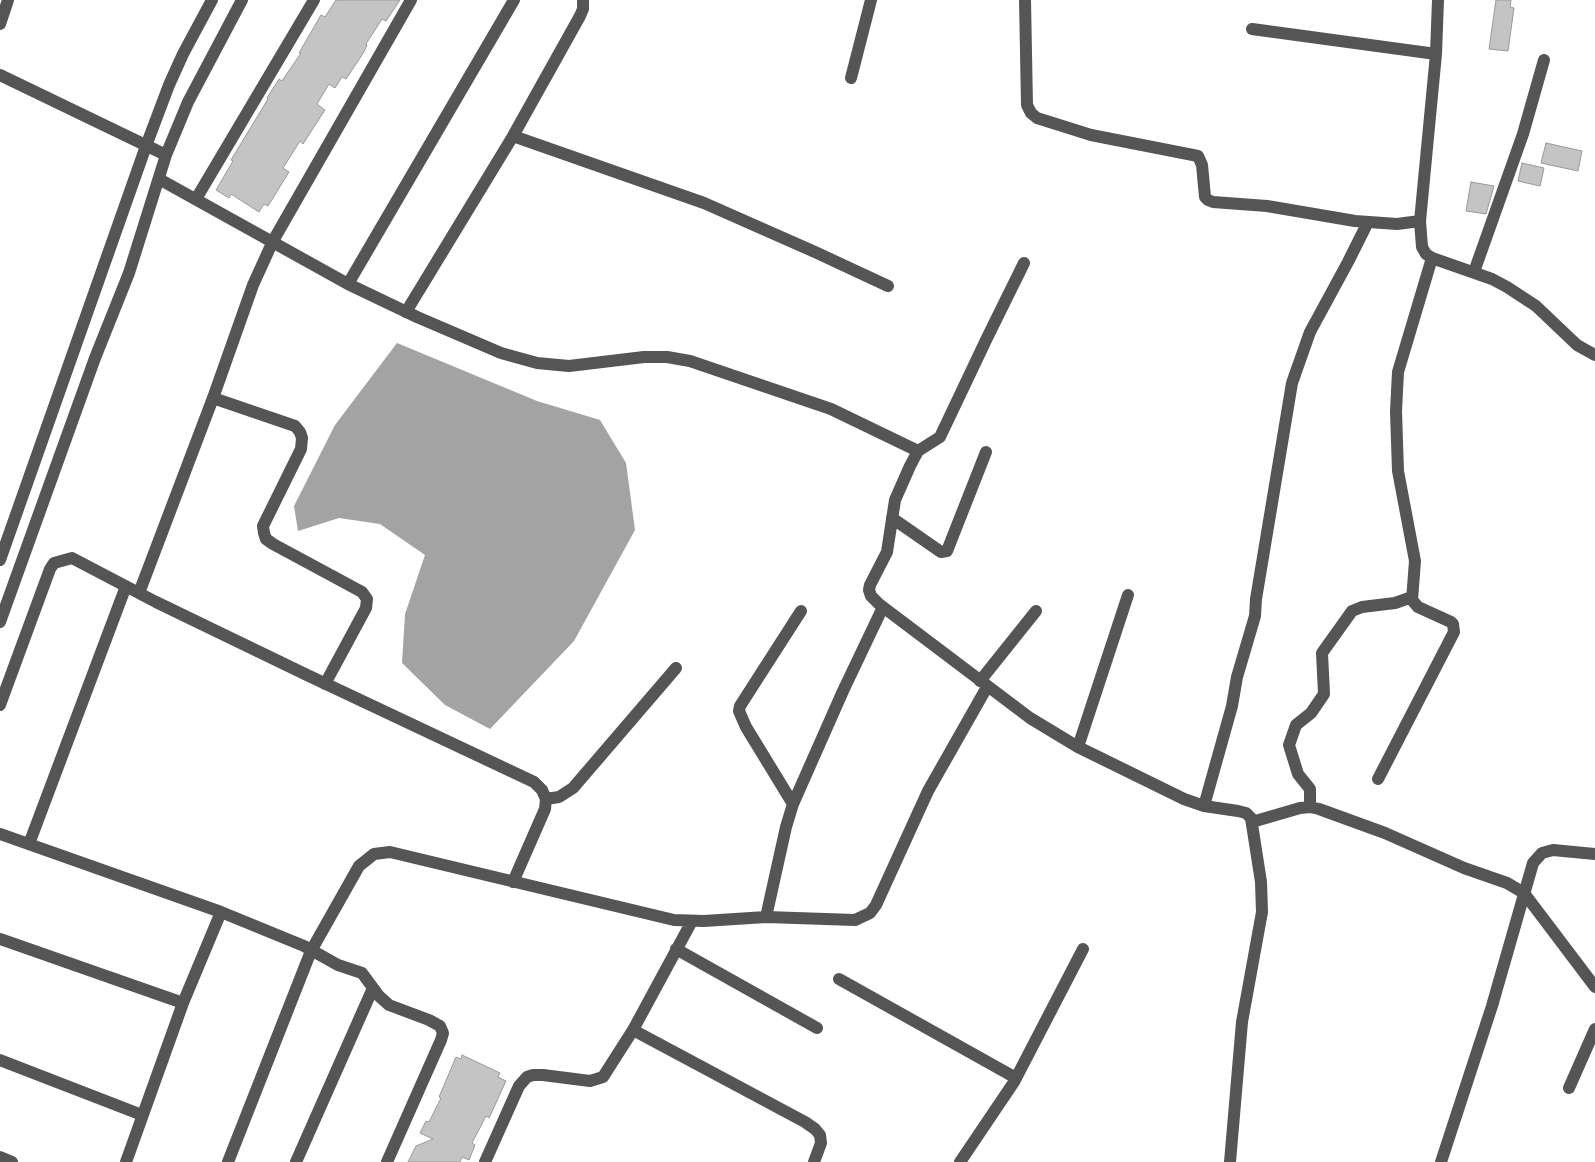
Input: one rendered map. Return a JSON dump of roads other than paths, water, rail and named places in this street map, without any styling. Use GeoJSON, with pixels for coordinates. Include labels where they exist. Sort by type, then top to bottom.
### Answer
{"type":"FeatureCollection","features":[{"type":"Feature","properties":{"kind":"street"},"geometry":{"type":"LineString","coordinates":[[0,24],[8,0]]}},
{"type":"Feature","properties":{"kind":"street"},"geometry":{"type":"LineString","coordinates":[[0,560],[146,146],[176,70],[212,0]]}},
{"type":"Feature","properties":{"kind":"street"},"geometry":{"type":"LineString","coordinates":[[0,622],[95,358],[129,273],[166,155],[188,102],[242,0]]}},
{"type":"Feature","properties":{"kind":"street"},"geometry":{"type":"LineString","coordinates":[[196,199],[314,0]]}},
{"type":"Feature","properties":{"kind":"street"},"geometry":{"type":"LineString","coordinates":[[139,593],[213,398],[253,285],[273,241],[411,0]]}},
{"type":"Feature","properties":{"kind":"street"},"geometry":{"type":"LineString","coordinates":[[348,284],[514,0]]}},
{"type":"Feature","properties":{"kind":"street"},"geometry":{"type":"LineString","coordinates":[[406,312],[513,136],[580,16],[583,9],[583,0]]}},
{"type":"Feature","properties":{"kind":"street"},"geometry":{"type":"LineString","coordinates":[[851,78],[871,0]]}},
{"type":"Feature","properties":{"kind":"street"},"geometry":{"type":"LineString","coordinates":[[1024,0],[1026,105],[1037,118],[1091,135],[1198,156],[1202,165],[1205,196],[1208,200],[1214,202],[1267,206],[1341,220],[1398,224],[1420,221]]}},
{"type":"Feature","properties":{"kind":"street"},"geometry":{"type":"LineString","coordinates":[[1438,0],[1436,54],[1420,221],[1422,246],[1426,254],[1432,258],[1474,272],[1507,287],[1544,314],[1577,345],[1595,355]]}},
{"type":"Feature","properties":{"kind":"street"},"geometry":{"type":"LineString","coordinates":[[1252,29],[1436,54]]}},
{"type":"Feature","properties":{"kind":"street"},"geometry":{"type":"LineString","coordinates":[[1474,272],[1523,134],[1544,60]]}},
{"type":"Feature","properties":{"kind":"street"},"geometry":{"type":"LineString","coordinates":[[0,75],[166,155]]}},
{"type":"Feature","properties":{"kind":"street"},"geometry":{"type":"LineString","coordinates":[[513,136],[704,203],[888,286]]}},
{"type":"Feature","properties":{"kind":"street"},"geometry":{"type":"LineString","coordinates":[[159,179],[348,284],[406,312],[501,353],[536,364],[569,366],[644,357],[667,357],[690,361],[832,409],[918,451]]}},
{"type":"Feature","properties":{"kind":"street"},"geometry":{"type":"LineString","coordinates":[[1204,806],[1230,713],[1237,677],[1255,616],[1256,599],[1292,383],[1310,332],[1368,222]]}},
{"type":"Feature","properties":{"kind":"street"},"geometry":{"type":"LineString","coordinates":[[1378,779],[1454,632],[1451,622],[1418,608],[1414,604],[1412,597],[1415,581],[1415,561],[1398,471],[1396,390],[1398,372],[1432,258]]}},
{"type":"Feature","properties":{"kind":"street"},"geometry":{"type":"LineString","coordinates":[[1024,263],[940,437],[918,451],[896,495],[887,552],[869,590],[874,600],[984,684],[1030,718],[1078,747],[1160,789],[1184,799],[1204,806],[1246,814],[1251,818],[1261,882],[1262,912],[1242,1022],[1230,1162]]}},
{"type":"Feature","properties":{"kind":"street"},"geometry":{"type":"LineString","coordinates":[[213,398],[295,426],[300,432],[302,438],[301,449],[263,526],[266,539],[362,592],[367,599],[366,608],[325,684]]}},
{"type":"Feature","properties":{"kind":"street"},"geometry":{"type":"LineString","coordinates":[[892,518],[941,552],[947,551],[986,452]]}},
{"type":"Feature","properties":{"kind":"street"},"geometry":{"type":"LineString","coordinates":[[0,705],[46,578],[54,563],[72,558],[325,684],[534,782],[542,790],[546,799],[545,809],[513,882]]}},
{"type":"Feature","properties":{"kind":"street"},"geometry":{"type":"LineString","coordinates":[[29,844],[126,586]]}},
{"type":"Feature","properties":{"kind":"street"},"geometry":{"type":"LineString","coordinates":[[1078,747],[1128,594]]}},
{"type":"Feature","properties":{"kind":"street"},"geometry":{"type":"LineString","coordinates":[[1310,807],[1310,789],[1298,774],[1289,745],[1296,725],[1311,713],[1324,694],[1322,653],[1352,612],[1362,607],[1395,603],[1412,597]]}},
{"type":"Feature","properties":{"kind":"street"},"geometry":{"type":"LineString","coordinates":[[766,917],[793,804],[883,607]]}},
{"type":"Feature","properties":{"kind":"street"},"geometry":{"type":"LineString","coordinates":[[793,804],[746,727],[739,711],[740,706],[800,611]]}},
{"type":"Feature","properties":{"kind":"street"},"geometry":{"type":"LineString","coordinates":[[228,1162],[311,951],[359,866],[374,854],[390,852],[674,920],[692,921],[766,917],[854,920],[870,912],[876,906],[928,791],[984,684],[1036,611]]}},
{"type":"Feature","properties":{"kind":"street"},"geometry":{"type":"LineString","coordinates":[[546,799],[559,797],[573,788],[676,668]]}},
{"type":"Feature","properties":{"kind":"street"},"geometry":{"type":"LineString","coordinates":[[1252,822],[1310,807],[1385,834],[1464,868],[1507,883],[1524,893],[1595,987]]}},
{"type":"Feature","properties":{"kind":"street"},"geometry":{"type":"LineString","coordinates":[[0,834],[222,912],[311,951],[338,965],[362,973],[389,1005],[440,1026],[443,1033],[387,1162]]}},
{"type":"Feature","properties":{"kind":"street"},"geometry":{"type":"LineString","coordinates":[[1441,1162],[1492,1006],[1533,862],[1542,853],[1553,850],[1595,854]]}},
{"type":"Feature","properties":{"kind":"street"},"geometry":{"type":"LineString","coordinates":[[126,1162],[183,1003],[222,912]]}},
{"type":"Feature","properties":{"kind":"street"},"geometry":{"type":"LineString","coordinates":[[485,1162],[519,1086],[527,1077],[543,1075],[590,1081],[603,1077],[633,1030],[692,921]]}},
{"type":"Feature","properties":{"kind":"street"},"geometry":{"type":"LineString","coordinates":[[0,939],[183,1003]]}},
{"type":"Feature","properties":{"kind":"street"},"geometry":{"type":"LineString","coordinates":[[960,1162],[1016,1078],[1083,949]]}},
{"type":"Feature","properties":{"kind":"street"},"geometry":{"type":"LineString","coordinates":[[676,950],[817,1028]]}},
{"type":"Feature","properties":{"kind":"street"},"geometry":{"type":"LineString","coordinates":[[839,978],[1016,1078]]}},
{"type":"Feature","properties":{"kind":"street"},"geometry":{"type":"LineString","coordinates":[[296,1162],[373,988]]}},
{"type":"Feature","properties":{"kind":"street"},"geometry":{"type":"LineString","coordinates":[[1568,1088],[1595,1029]]}},
{"type":"Feature","properties":{"kind":"street"},"geometry":{"type":"LineString","coordinates":[[633,1030],[815,1129],[820,1135],[821,1143],[814,1162]]}},
{"type":"Feature","properties":{"kind":"street"},"geometry":{"type":"LineString","coordinates":[[0,1060],[142,1115]]}},
{"type":"Feature","properties":{"kind":"street"},"geometry":{"type":"LineString","coordinates":[[0,1158],[12,1162]]}}]}
